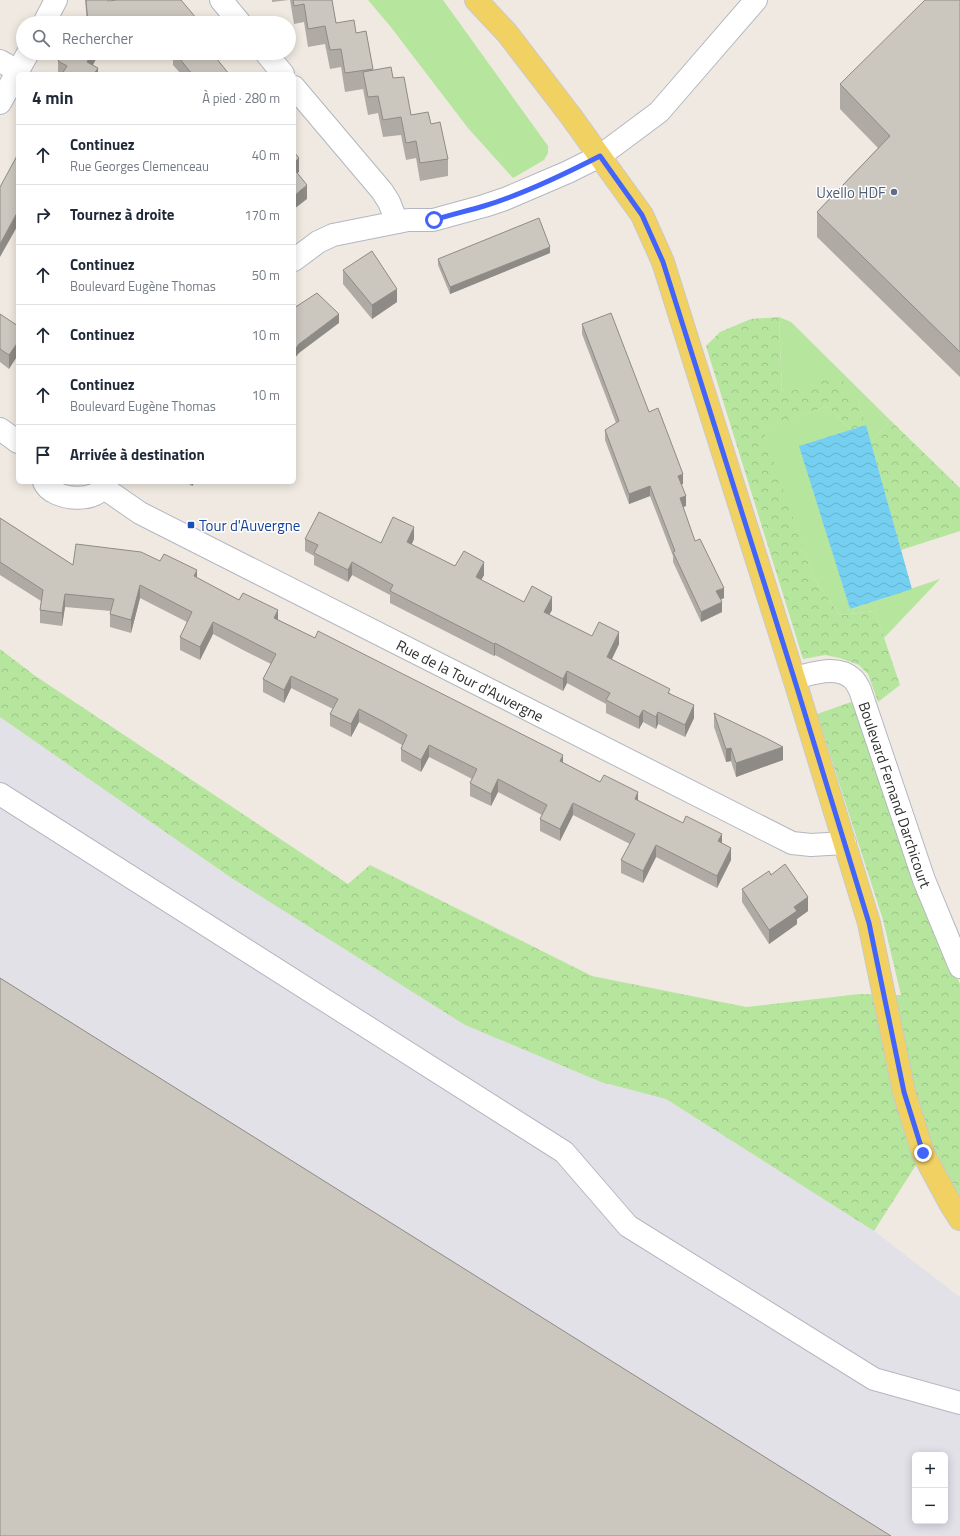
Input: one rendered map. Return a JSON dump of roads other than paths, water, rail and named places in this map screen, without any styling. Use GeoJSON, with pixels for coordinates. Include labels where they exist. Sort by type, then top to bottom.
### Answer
{"type":"FeatureCollection","features":[{"type":"Feature","properties":{"kind":"main road"},"geometry":{"type":"LineString","coordinates":[[476,0],[507,33],[600,156],[642,215],[663,262],[794,678],[869,923],[904,1092],[923,1153],[951,1206],[960,1219]]}},
{"type":"Feature","properties":{"kind":"main road"},"geometry":{"type":"LineString","coordinates":[[490,0],[507,33]]}},
{"type":"Feature","properties":{"kind":"street"},"geometry":{"type":"LineString","coordinates":[[48,16],[56,0]]}},
{"type":"Feature","properties":{"kind":"street"},"geometry":{"type":"LineString","coordinates":[[221,0],[234,16]]}},
{"type":"Feature","properties":{"kind":"street"},"geometry":{"type":"LineString","coordinates":[[296,258],[308,248],[324,238],[333,235],[408,220],[434,220],[484,206],[562,174],[600,156],[659,112],[756,0]]}},
{"type":"Feature","properties":{"kind":"street"},"geometry":{"type":"LineString","coordinates":[[272,60],[281,72]]}},
{"type":"Feature","properties":{"kind":"street"},"geometry":{"type":"LineString","coordinates":[[0,103],[15,62]]}},
{"type":"Feature","properties":{"kind":"street"},"geometry":{"type":"LineString","coordinates":[[296,89],[382,191],[389,202],[397,222]]}},
{"type":"Feature","properties":{"kind":"street"},"geometry":{"type":"LineString","coordinates":[[0,429],[16,441]]}},
{"type":"Feature","properties":{"kind":"street"},"geometry":{"type":"LineString","coordinates":[[45,484],[47,488],[53,492],[63,496],[76,497],[89,497],[97,494],[105,485]]}},
{"type":"Feature","properties":{"kind":"street","name":"Rue de la Tour d'Auvergne"},"geometry":{"type":"LineString","coordinates":[[105,485],[140,513],[792,843],[811,845],[844,843]]}},
{"type":"Feature","properties":{"kind":"street","name":"Boulevard Fernand Darchicourt"},"geometry":{"type":"LineString","coordinates":[[794,678],[826,670],[839,672],[852,678],[860,690],[924,880],[960,967]]}},
{"type":"Feature","properties":{"kind":"street"},"geometry":{"type":"LineString","coordinates":[[0,794],[564,1152],[628,1226],[634,1230],[874,1379],[960,1403]]}},
{"type":"Feature","properties":{"kind":"water"},"geometry":{"type":"Polygon","coordinates":[[[866,425],[912,589],[850,609],[799,446],[866,425]]]}},
{"type":"Feature","properties":{"kind":"place","name":"Uxello HDF"},"geometry":{"type":"Point","coordinates":[894,192]}},
{"type":"Feature","properties":{"kind":"place","name":"Tour d'Auvergne"},"geometry":{"type":"Point","coordinates":[191,525]}}]}
